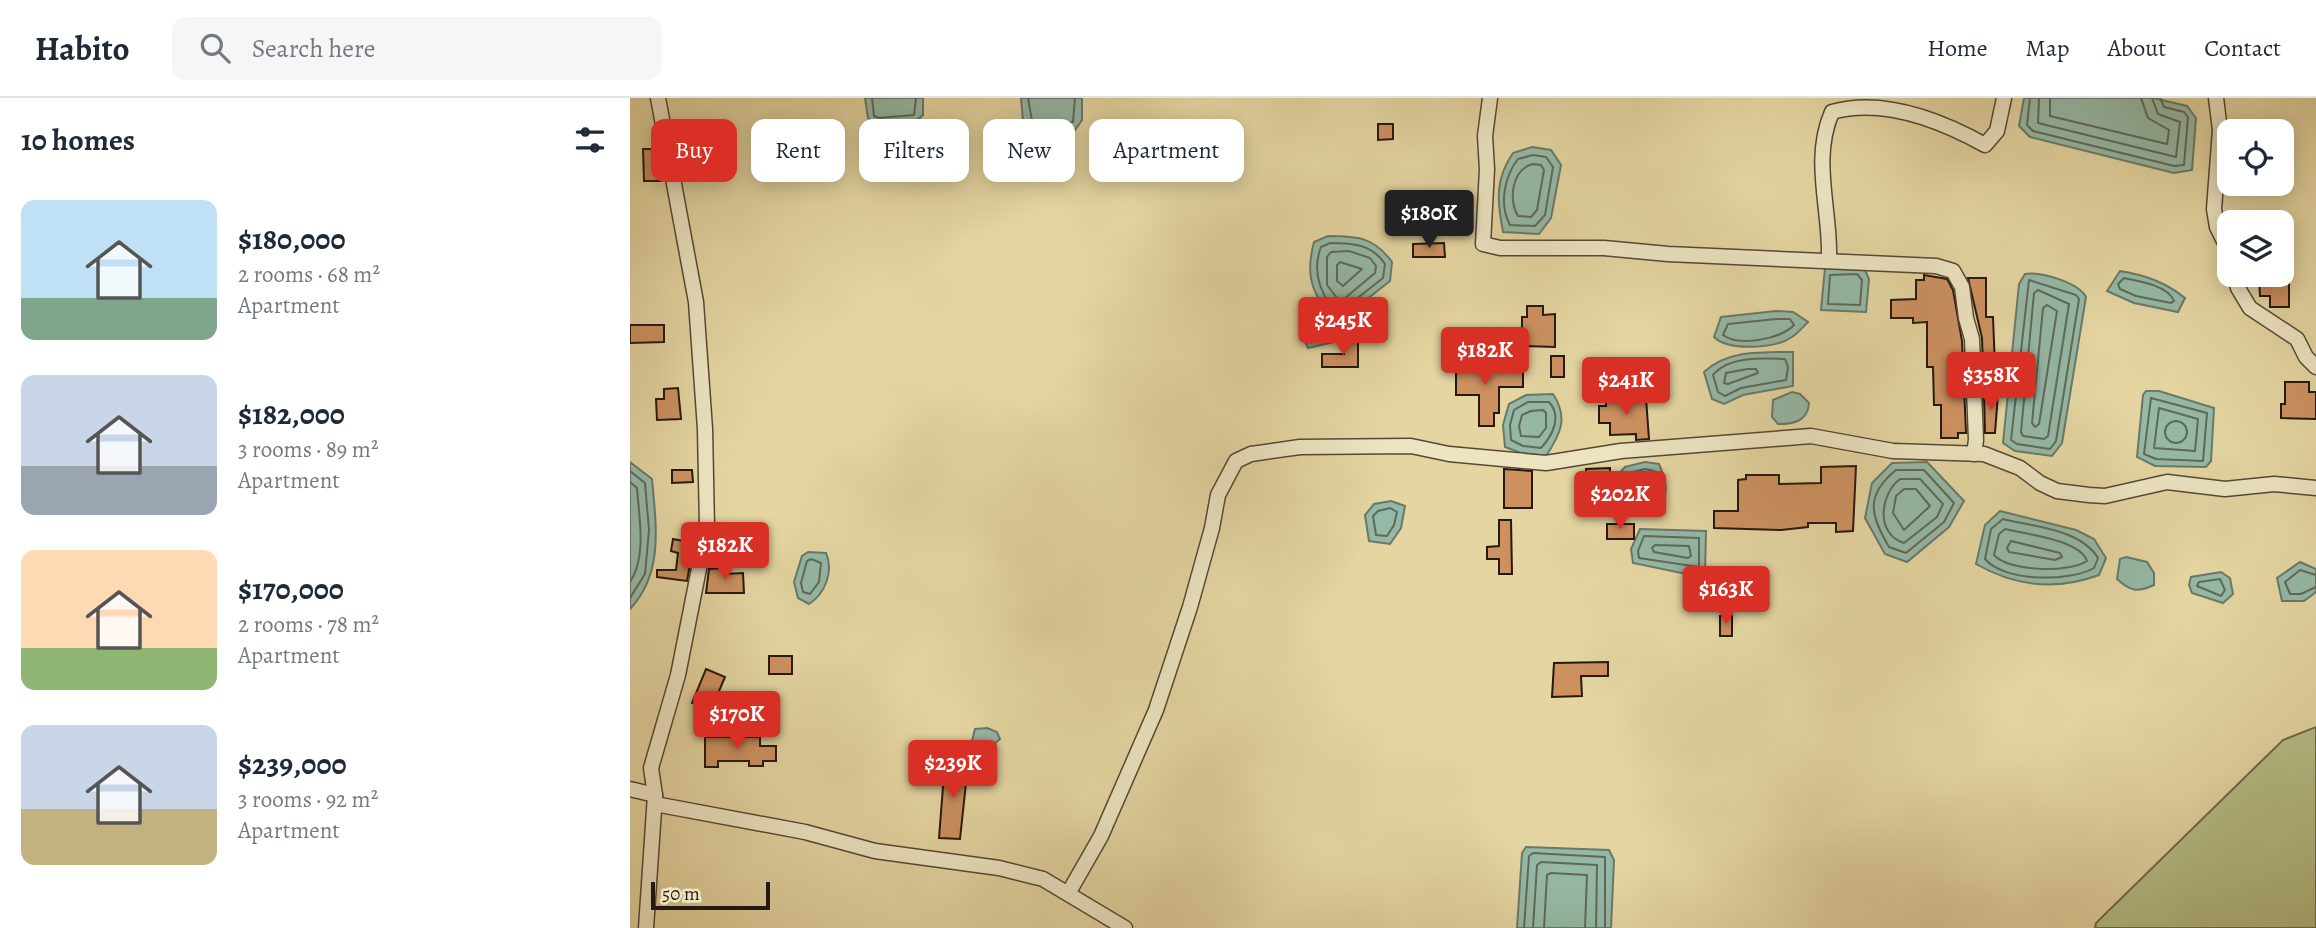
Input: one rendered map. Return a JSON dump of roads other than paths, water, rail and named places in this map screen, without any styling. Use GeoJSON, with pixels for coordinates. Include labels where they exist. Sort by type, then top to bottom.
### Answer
{"type":"FeatureCollection","features":[{"type":"Feature","properties":{"kind":"street"},"geometry":{"type":"LineString","coordinates":[[646,928],[655,800],[651,768],[678,675],[707,528],[705,429],[696,302],[658,98]]}},
{"type":"Feature","properties":{"kind":"street"},"geometry":{"type":"LineString","coordinates":[[1490,98],[1483,244],[1500,248],[1604,248],[1668,254],[1936,266],[1956,273],[1962,287],[1966,321],[1972,339],[1976,440],[1973,454]]}},
{"type":"Feature","properties":{"kind":"street"},"geometry":{"type":"LineString","coordinates":[[1829,260],[1822,172],[1824,134],[1832,113],[1853,101],[1892,99],[1955,127],[1985,145],[1997,131],[2004,98]]}},
{"type":"Feature","properties":{"kind":"street"},"geometry":{"type":"LineString","coordinates":[[2216,98],[2220,130],[2214,209],[2217,227]]}},
{"type":"Feature","properties":{"kind":"street"},"geometry":{"type":"LineString","coordinates":[[2238,287],[2250,308],[2297,339],[2306,357],[2316,368]]}},
{"type":"Feature","properties":{"kind":"street"},"geometry":{"type":"LineString","coordinates":[[1069,892],[1101,836],[1156,710],[1190,607],[1218,495],[1236,461],[1251,454],[1300,447],[1411,446],[1449,454],[1546,463],[1621,451],[1811,436],[1893,451],[1973,454],[2008,462],[2039,483],[2057,491],[2089,495],[2105,496],[2167,482],[2225,489],[2274,484],[2316,488]]}},
{"type":"Feature","properties":{"kind":"street"},"geometry":{"type":"LineString","coordinates":[[630,789],[655,800],[805,831],[875,851],[999,868],[1043,879],[1069,892],[1125,928]]}},
{"type":"Feature","properties":{"kind":"water"},"geometry":{"type":"Polygon","coordinates":[[[865,98],[923,98],[923,115],[919,119],[868,118],[865,98]]]}},
{"type":"Feature","properties":{"kind":"water"},"geometry":{"type":"Polygon","coordinates":[[[1021,98],[1082,98],[1082,120],[1075,130],[1075,119],[1023,119],[1021,98]]]}},
{"type":"Feature","properties":{"kind":"water"},"geometry":{"type":"Polygon","coordinates":[[[2024,98],[2153,98],[2187,106],[2196,118],[2192,170],[2174,173],[2030,137],[2019,126],[2024,98]]]}},
{"type":"Feature","properties":{"kind":"water"},"geometry":{"type":"Polygon","coordinates":[[[1532,147],[1551,150],[1561,165],[1551,218],[1539,234],[1503,232],[1499,191],[1503,172],[1513,153],[1532,147]]]}},
{"type":"Feature","properties":{"kind":"water"},"geometry":{"type":"Polygon","coordinates":[[[1328,236],[1364,240],[1378,247],[1392,262],[1390,281],[1348,314],[1328,313],[1311,280],[1310,262],[1314,242],[1328,236]]]}},
{"type":"Feature","properties":{"kind":"water"},"geometry":{"type":"Polygon","coordinates":[[[1825,268],[1865,270],[1869,279],[1866,312],[1821,310],[1825,268]]]}},
{"type":"Feature","properties":{"kind":"water"},"geometry":{"type":"Polygon","coordinates":[[[2120,271],[2154,280],[2177,292],[2185,298],[2178,312],[2134,303],[2107,291],[2120,271]]]}},
{"type":"Feature","properties":{"kind":"water"},"geometry":{"type":"Polygon","coordinates":[[[2025,274],[2040,274],[2059,279],[2076,287],[2086,297],[2062,443],[2052,456],[2015,451],[2003,443],[2019,284],[2025,274]]]}},
{"type":"Feature","properties":{"kind":"water"},"geometry":{"type":"Polygon","coordinates":[[[1776,311],[1793,312],[1808,322],[1792,337],[1764,346],[1730,345],[1714,337],[1721,317],[1776,311]]]}},
{"type":"Feature","properties":{"kind":"water"},"geometry":{"type":"Polygon","coordinates":[[[1308,324],[1332,326],[1336,334],[1334,342],[1308,348],[1301,333],[1308,324]]]}},
{"type":"Feature","properties":{"kind":"water"},"geometry":{"type":"Polygon","coordinates":[[[1793,352],[1793,386],[1743,395],[1724,404],[1712,399],[1704,372],[1713,365],[1746,354],[1793,352]]]}},
{"type":"Feature","properties":{"kind":"water"},"geometry":{"type":"Polygon","coordinates":[[[2146,391],[2159,391],[2214,408],[2211,461],[2206,467],[2155,466],[2137,457],[2143,395],[2146,391]]]}},
{"type":"Feature","properties":{"kind":"water"},"geometry":{"type":"Polygon","coordinates":[[[1792,392],[1800,394],[1809,403],[1806,414],[1795,422],[1778,424],[1772,417],[1773,400],[1792,392]]]}},
{"type":"Feature","properties":{"kind":"water"},"geometry":{"type":"Polygon","coordinates":[[[1553,394],[1562,419],[1559,433],[1546,456],[1521,453],[1505,447],[1503,425],[1509,404],[1526,395],[1553,394]]]}},
{"type":"Feature","properties":{"kind":"water"},"geometry":{"type":"Polygon","coordinates":[[[630,462],[652,479],[656,531],[653,564],[648,580],[630,609],[630,462]]]}},
{"type":"Feature","properties":{"kind":"water"},"geometry":{"type":"Polygon","coordinates":[[[1645,462],[1659,464],[1664,476],[1666,493],[1659,511],[1635,513],[1612,508],[1616,497],[1615,478],[1625,467],[1645,462]]]}},
{"type":"Feature","properties":{"kind":"water"},"geometry":{"type":"Polygon","coordinates":[[[1927,462],[1964,501],[1949,527],[1907,562],[1885,554],[1865,518],[1872,483],[1892,463],[1927,462]]]}},
{"type":"Feature","properties":{"kind":"water"},"geometry":{"type":"Polygon","coordinates":[[[1391,501],[1405,506],[1401,528],[1390,544],[1369,541],[1365,515],[1374,504],[1391,501]]]}},
{"type":"Feature","properties":{"kind":"water"},"geometry":{"type":"Polygon","coordinates":[[[2000,511],[2076,530],[2094,539],[2106,558],[2099,575],[2067,583],[2036,584],[2006,578],[1976,564],[1985,525],[2000,511]]]}},
{"type":"Feature","properties":{"kind":"water"},"geometry":{"type":"Polygon","coordinates":[[[1640,529],[1706,531],[1705,573],[1696,576],[1633,563],[1631,549],[1640,529]]]}},
{"type":"Feature","properties":{"kind":"water"},"geometry":{"type":"Polygon","coordinates":[[[808,552],[826,553],[829,567],[824,588],[809,604],[798,598],[794,582],[802,556],[808,552]]]}},
{"type":"Feature","properties":{"kind":"water"},"geometry":{"type":"Polygon","coordinates":[[[2126,557],[2147,562],[2154,573],[2154,585],[2134,589],[2117,579],[2120,559],[2126,557]]]}},
{"type":"Feature","properties":{"kind":"water"},"geometry":{"type":"Polygon","coordinates":[[[2300,562],[2316,569],[2316,592],[2304,601],[2282,601],[2277,578],[2300,562]]]}},
{"type":"Feature","properties":{"kind":"water"},"geometry":{"type":"Polygon","coordinates":[[[2221,572],[2230,578],[2233,594],[2223,603],[2192,593],[2189,585],[2191,577],[2221,572]]]}},
{"type":"Feature","properties":{"kind":"water"},"geometry":{"type":"Polygon","coordinates":[[[987,728],[997,732],[1000,739],[990,748],[971,745],[975,729],[987,728]]]}},
{"type":"Feature","properties":{"kind":"water"},"geometry":{"type":"Polygon","coordinates":[[[1526,847],[1609,850],[1614,860],[1611,928],[1517,928],[1522,853],[1526,847]]]}}]}
